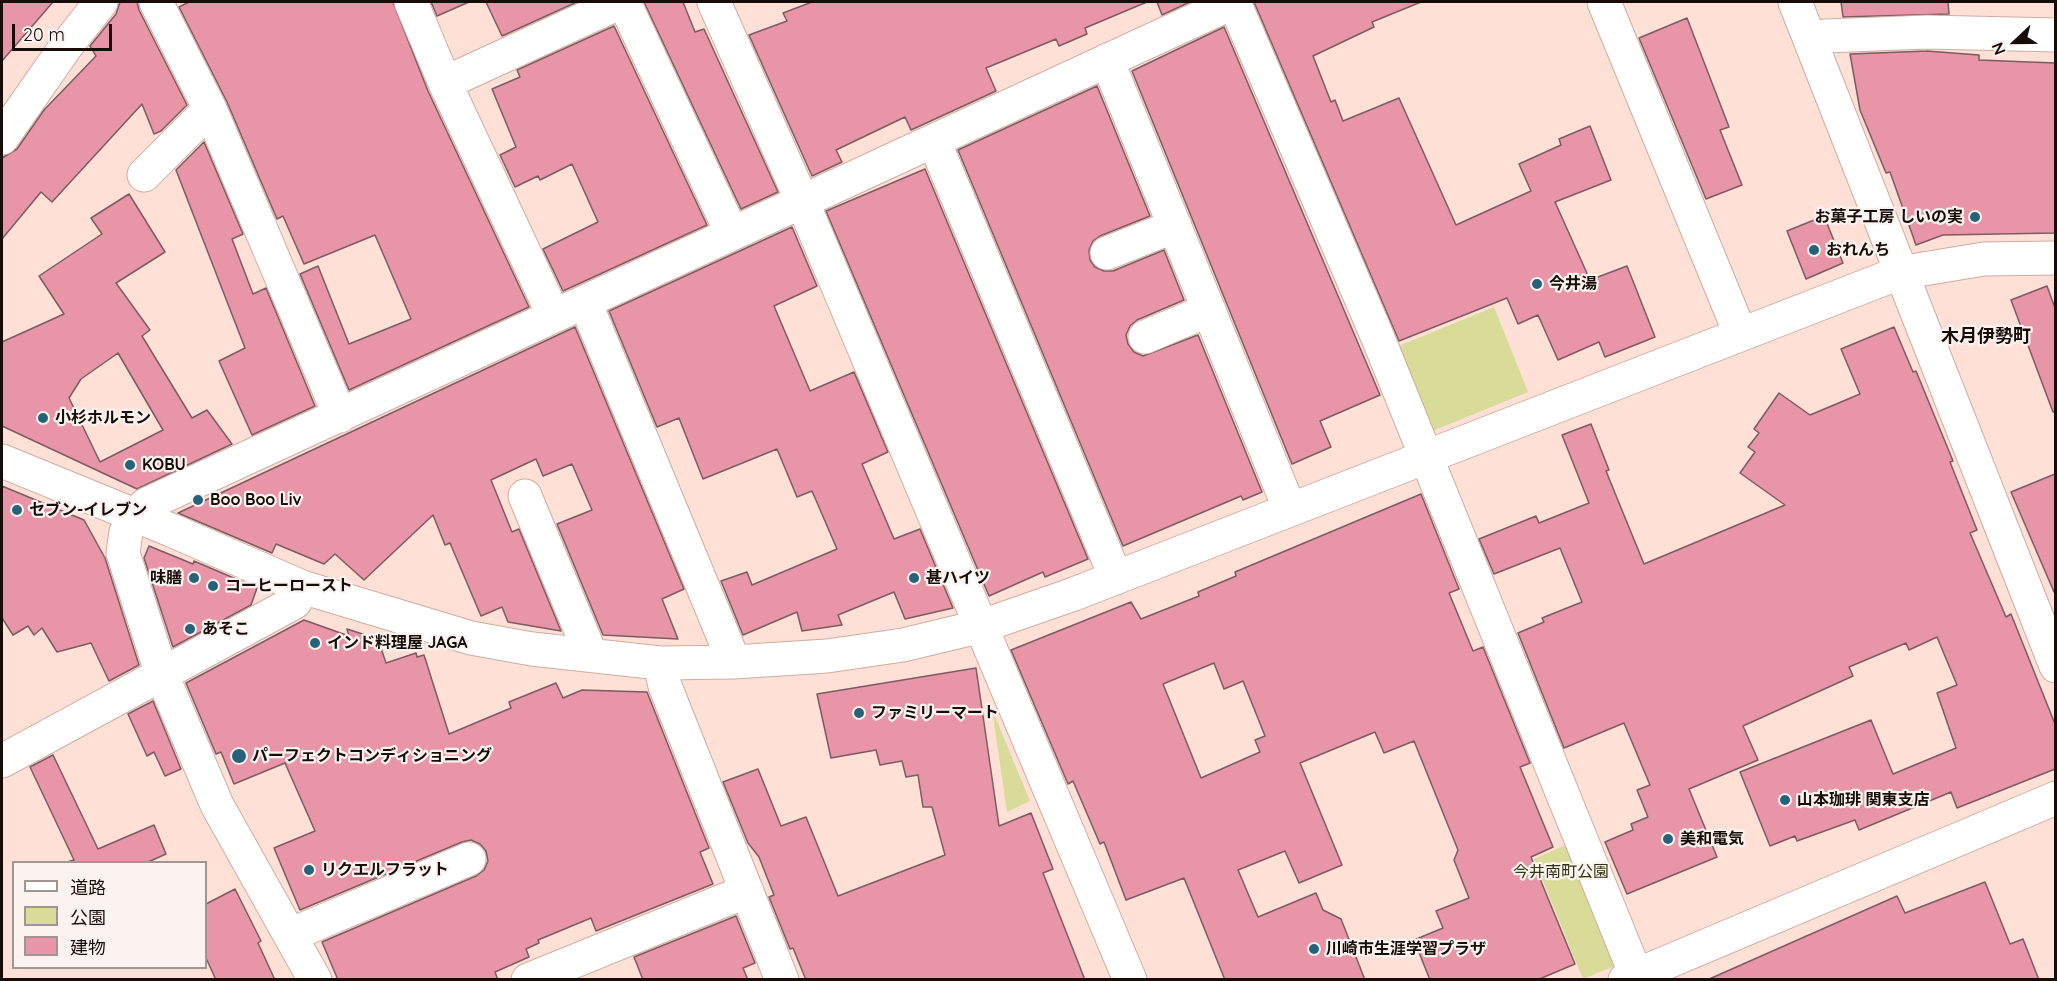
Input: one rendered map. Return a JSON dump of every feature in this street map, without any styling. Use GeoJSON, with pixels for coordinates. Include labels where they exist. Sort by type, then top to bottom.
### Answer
{"type":"FeatureCollection","features":[{"type":"Feature","properties":{"kind":"street"},"geometry":{"type":"LineString","coordinates":[[2,138],[67,45],[102,2]]}},
{"type":"Feature","properties":{"kind":"street"},"geometry":{"type":"LineString","coordinates":[[156,2],[210,109],[340,416]]}},
{"type":"Feature","properties":{"kind":"street"},"geometry":{"type":"LineString","coordinates":[[411,2],[554,316]]}},
{"type":"Feature","properties":{"kind":"street"},"geometry":{"type":"LineString","coordinates":[[446,83],[622,2],[732,234]]}},
{"type":"Feature","properties":{"kind":"street"},"geometry":{"type":"LineString","coordinates":[[714,2],[802,201],[1130,980]]}},
{"type":"Feature","properties":{"kind":"street"},"geometry":{"type":"LineString","coordinates":[[1604,2],[1740,333]]}},
{"type":"Feature","properties":{"kind":"street"},"geometry":{"type":"LineString","coordinates":[[1794,2],[2055,666]]}},
{"type":"Feature","properties":{"kind":"street"},"geometry":{"type":"LineString","coordinates":[[315,980],[217,805],[162,675],[123,553],[126,532],[135,515],[147,504],[934,141],[1224,4],[1427,458],[1633,978],[2055,798]]}},
{"type":"Feature","properties":{"kind":"street"},"geometry":{"type":"LineString","coordinates":[[1810,41],[1825,36],[1927,32],[2055,35]]}},
{"type":"Feature","properties":{"kind":"street"},"geometry":{"type":"LineString","coordinates":[[1107,60],[1290,510]]}},
{"type":"Feature","properties":{"kind":"street"},"geometry":{"type":"LineString","coordinates":[[144,175],[210,109]]}},
{"type":"Feature","properties":{"kind":"street"},"geometry":{"type":"LineString","coordinates":[[934,141],[1116,578]]}},
{"type":"Feature","properties":{"kind":"street"},"geometry":{"type":"LineString","coordinates":[[1107,253],[1175,226]]}},
{"type":"Feature","properties":{"kind":"street"},"geometry":{"type":"LineString","coordinates":[[2,461],[302,586],[471,638],[532,649],[660,663],[734,662],[827,656],[903,645],[982,626],[1116,578],[1427,458],[1740,333],[1899,273],[1984,259],[2055,258]]}},
{"type":"Feature","properties":{"kind":"street"},"geometry":{"type":"LineString","coordinates":[[585,302],[734,662]]}},
{"type":"Feature","properties":{"kind":"street"},"geometry":{"type":"LineString","coordinates":[[1145,337],[1209,310]]}},
{"type":"Feature","properties":{"kind":"street"},"geometry":{"type":"LineString","coordinates":[[525,496],[591,656]]}},
{"type":"Feature","properties":{"kind":"street"},"geometry":{"type":"LineString","coordinates":[[2,761],[295,602],[302,586]]}},
{"type":"Feature","properties":{"kind":"street"},"geometry":{"type":"LineString","coordinates":[[660,663],[665,686],[782,980]]}},
{"type":"Feature","properties":{"kind":"street"},"geometry":{"type":"LineString","coordinates":[[290,935],[469,859]]}},
{"type":"Feature","properties":{"kind":"street"},"geometry":{"type":"LineString","coordinates":[[528,980],[747,891]]}},
{"type":"Feature","properties":{"kind":"green space"},"geometry":{"type":"Polygon","coordinates":[[[1494,307],[1528,392],[1430,432],[1396,347],[1494,307]]]}},
{"type":"Feature","properties":{"kind":"green space"},"geometry":{"type":"Polygon","coordinates":[[[992,709],[1030,801],[1007,812],[992,709]]]}},
{"type":"Feature","properties":{"kind":"green space","name":"今井南町公園"},"geometry":{"type":"Polygon","coordinates":[[[1572,842],[1620,964],[1583,979],[1534,859],[1572,842]]]}},
{"type":"Feature","properties":{"kind":"building"},"geometry":{"type":"Polygon","coordinates":[[[2,2],[53,2],[2,61],[2,2]]]}},
{"type":"Feature","properties":{"kind":"building"},"geometry":{"type":"Polygon","coordinates":[[[120,2],[137,2],[187,105],[161,131],[154,134],[142,104],[52,202],[41,192],[2,239],[2,158],[17,149],[44,110],[96,56],[90,46],[116,14],[120,2]]]}},
{"type":"Feature","properties":{"kind":"building"},"geometry":{"type":"Polygon","coordinates":[[[189,2],[393,2],[428,91],[529,307],[349,390],[300,274],[318,266],[349,344],[411,319],[375,235],[304,264],[283,216],[277,219],[227,102],[179,7],[189,2]]]}},
{"type":"Feature","properties":{"kind":"building"},"geometry":{"type":"Polygon","coordinates":[[[431,2],[469,2],[437,16],[431,2]]]}},
{"type":"Feature","properties":{"kind":"building"},"geometry":{"type":"Polygon","coordinates":[[[486,2],[577,2],[502,36],[486,2]]]}},
{"type":"Feature","properties":{"kind":"building"},"geometry":{"type":"Polygon","coordinates":[[[644,2],[683,2],[695,32],[704,29],[778,192],[741,209],[644,2]]]}},
{"type":"Feature","properties":{"kind":"building"},"geometry":{"type":"Polygon","coordinates":[[[812,2],[1147,2],[1085,28],[1087,34],[1059,46],[1056,39],[986,68],[996,91],[911,130],[905,117],[836,150],[842,162],[812,176],[749,35],[787,21],[783,13],[812,2]]]}},
{"type":"Feature","properties":{"kind":"building"},"geometry":{"type":"Polygon","coordinates":[[[1157,2],[1190,2],[1162,15],[1157,2]]]}},
{"type":"Feature","properties":{"kind":"building"},"geometry":{"type":"Polygon","coordinates":[[[1254,2],[1421,2],[1372,22],[1374,27],[1313,56],[1331,102],[1335,100],[1343,121],[1399,98],[1456,225],[1531,191],[1519,164],[1561,145],[1559,139],[1590,126],[1611,180],[1555,202],[1590,280],[1627,266],[1655,337],[1605,357],[1599,342],[1558,360],[1538,315],[1518,324],[1507,298],[1399,341],[1254,2]]]}},
{"type":"Feature","properties":{"kind":"building"},"geometry":{"type":"Polygon","coordinates":[[[1841,2],[1948,2],[1949,14],[1843,17],[1841,2]]]}},
{"type":"Feature","properties":{"kind":"building"},"geometry":{"type":"Polygon","coordinates":[[[1687,18],[1729,127],[1720,130],[1742,185],[1706,199],[1639,38],[1687,18]]]}},
{"type":"Feature","properties":{"kind":"building"},"geometry":{"type":"Polygon","coordinates":[[[614,26],[707,225],[563,291],[543,249],[598,222],[572,164],[540,180],[538,176],[515,187],[500,155],[516,147],[492,89],[520,77],[517,70],[614,26]]]}},
{"type":"Feature","properties":{"kind":"building"},"geometry":{"type":"Polygon","coordinates":[[[1224,27],[1380,395],[1320,421],[1331,447],[1292,464],[1132,71],[1224,27]]]}},
{"type":"Feature","properties":{"kind":"building"},"geometry":{"type":"Polygon","coordinates":[[[1927,51],[1979,55],[1979,60],[2055,63],[2055,233],[1943,235],[1916,245],[1890,172],[1886,173],[1860,110],[1850,54],[1927,51]]]}},
{"type":"Feature","properties":{"kind":"building"},"geometry":{"type":"Polygon","coordinates":[[[1097,86],[1150,216],[1093,241],[1089,250],[1090,260],[1095,267],[1104,271],[1113,271],[1164,250],[1184,300],[1137,320],[1130,326],[1126,335],[1128,344],[1134,352],[1143,356],[1198,335],[1262,492],[1243,500],[1241,496],[1123,546],[958,150],[1097,86]]]}},
{"type":"Feature","properties":{"kind":"building"},"geometry":{"type":"Polygon","coordinates":[[[204,142],[243,234],[232,239],[253,294],[266,288],[315,406],[252,435],[219,361],[245,348],[176,170],[204,142]]]}},
{"type":"Feature","properties":{"kind":"building"},"geometry":{"type":"Polygon","coordinates":[[[925,169],[1088,559],[1045,577],[1043,572],[989,596],[826,211],[925,169]]]}},
{"type":"Feature","properties":{"kind":"building"},"geometry":{"type":"Polygon","coordinates":[[[129,194],[165,252],[116,283],[150,330],[142,336],[192,418],[207,410],[232,444],[137,489],[2,426],[2,342],[64,314],[39,276],[102,234],[91,218],[129,194]],[[118,353],[81,379],[69,398],[100,462],[163,430],[118,353]]]}},
{"type":"Feature","properties":{"kind":"building"},"geometry":{"type":"Polygon","coordinates":[[[1824,216],[1843,263],[1806,279],[1787,231],[1824,216]]]}},
{"type":"Feature","properties":{"kind":"building"},"geometry":{"type":"Polygon","coordinates":[[[792,227],[817,286],[774,306],[810,391],[854,372],[888,452],[862,464],[894,539],[920,529],[953,608],[905,619],[894,592],[838,615],[842,625],[802,631],[797,612],[743,635],[721,581],[747,572],[752,585],[837,549],[812,491],[797,497],[777,449],[703,479],[679,418],[657,427],[609,311],[792,227]]]}},
{"type":"Feature","properties":{"kind":"building"},"geometry":{"type":"Polygon","coordinates":[[[2047,286],[2055,308],[2055,412],[2053,412],[2011,300],[2047,286]]]}},
{"type":"Feature","properties":{"kind":"building"},"geometry":{"type":"Polygon","coordinates":[[[575,327],[684,589],[662,599],[678,639],[603,635],[557,524],[592,510],[572,464],[543,476],[536,459],[491,480],[512,532],[519,529],[561,631],[508,622],[502,607],[481,616],[450,543],[445,545],[433,515],[364,580],[335,554],[324,564],[276,544],[272,553],[178,513],[575,327]]]}},
{"type":"Feature","properties":{"kind":"building"},"geometry":{"type":"Polygon","coordinates":[[[1894,327],[1913,372],[1916,371],[1953,461],[1950,462],[1977,530],[1970,533],[2006,617],[2011,614],[2055,724],[2055,769],[1957,808],[1951,792],[1859,830],[1855,820],[1797,841],[1795,836],[1770,846],[1740,772],[1871,720],[1893,774],[1956,748],[1937,693],[1957,685],[1937,637],[1909,650],[1906,643],[1849,667],[1853,676],[1743,726],[1758,760],[1689,789],[1717,857],[1627,894],[1605,842],[1633,830],[1631,824],[1648,817],[1637,790],[1650,785],[1624,723],[1564,748],[1518,633],[1544,622],[1542,618],[1582,602],[1560,548],[1494,574],[1479,539],[1536,516],[1539,523],[1589,503],[1562,435],[1591,424],[1609,470],[1606,471],[1644,564],[1785,505],[1740,473],[1755,452],[1748,447],[1759,433],[1754,429],[1779,393],[1810,415],[1860,394],[1841,349],[1894,327]]]}},
{"type":"Feature","properties":{"kind":"building"},"geometry":{"type":"Polygon","coordinates":[[[2055,474],[2055,592],[2054,592],[2011,492],[2055,474]]]}},
{"type":"Feature","properties":{"kind":"building"},"geometry":{"type":"Polygon","coordinates":[[[2,486],[84,520],[105,558],[139,665],[109,681],[91,643],[57,652],[42,628],[34,635],[28,626],[13,635],[2,618],[2,486]]]}},
{"type":"Feature","properties":{"kind":"building"},"geometry":{"type":"Polygon","coordinates":[[[1421,494],[1459,589],[1449,593],[1473,651],[1483,647],[1530,763],[1520,767],[1553,847],[1531,857],[1575,964],[1537,980],[1430,980],[1414,940],[1443,928],[1436,911],[1469,898],[1454,860],[1458,850],[1414,741],[1384,753],[1375,732],[1300,763],[1342,865],[1299,883],[1285,851],[1238,870],[1258,917],[1316,893],[1323,910],[1341,919],[1365,980],[1225,980],[1184,878],[1126,900],[1104,842],[1100,844],[1073,781],[1068,784],[1011,650],[1131,602],[1141,619],[1199,596],[1198,592],[1236,576],[1235,572],[1421,494]],[[1214,663],[1163,684],[1201,778],[1260,752],[1255,740],[1265,736],[1243,681],[1224,689],[1214,663]]]}},
{"type":"Feature","properties":{"kind":"building"},"geometry":{"type":"Polygon","coordinates":[[[149,546],[193,564],[194,561],[257,588],[251,605],[173,647],[144,558],[149,546]]]}},
{"type":"Feature","properties":{"kind":"building"},"geometry":{"type":"Polygon","coordinates":[[[304,620],[349,636],[347,629],[378,639],[386,663],[416,653],[417,657],[424,655],[449,734],[511,708],[509,702],[556,683],[563,698],[582,690],[647,692],[709,848],[700,852],[713,884],[596,931],[591,918],[538,940],[539,943],[526,949],[529,957],[495,972],[498,980],[338,980],[322,942],[476,876],[484,870],[488,861],[486,851],[480,844],[471,840],[462,842],[300,910],[274,848],[315,831],[285,763],[234,784],[221,752],[216,754],[186,683],[304,620]]]}},
{"type":"Feature","properties":{"kind":"building"},"geometry":{"type":"Polygon","coordinates":[[[976,668],[999,826],[1031,813],[1053,869],[1043,873],[1085,980],[806,980],[793,948],[790,949],[769,897],[774,895],[759,857],[748,843],[723,782],[758,769],[781,826],[806,817],[838,896],[945,855],[932,807],[923,807],[918,775],[906,777],[902,761],[880,765],[876,750],[831,758],[817,694],[976,668]]]}},
{"type":"Feature","properties":{"kind":"building"},"geometry":{"type":"Polygon","coordinates":[[[153,701],[181,769],[165,776],[154,752],[147,756],[128,714],[153,701]]]}},
{"type":"Feature","properties":{"kind":"building"},"geometry":{"type":"Polygon","coordinates":[[[53,755],[98,849],[154,825],[166,854],[150,861],[70,861],[74,860],[30,767],[53,755]]]}},
{"type":"Feature","properties":{"kind":"building"},"geometry":{"type":"Polygon","coordinates":[[[1985,882],[2010,944],[2023,939],[2039,980],[1707,980],[1897,896],[1905,913],[1985,882]]]}},
{"type":"Feature","properties":{"kind":"building"},"geometry":{"type":"Polygon","coordinates":[[[235,889],[261,941],[258,943],[275,980],[216,980],[207,960],[207,903],[235,889]]]}},
{"type":"Feature","properties":{"kind":"building"},"geometry":{"type":"Polygon","coordinates":[[[736,916],[755,963],[743,968],[748,980],[643,980],[634,957],[736,916]]]}},
{"type":"Feature","properties":{"kind":"place","name":"お菓子工房 しいの実"},"geometry":{"type":"Point","coordinates":[1975,217]}},
{"type":"Feature","properties":{"kind":"place","name":"おれんち"},"geometry":{"type":"Point","coordinates":[1814,250]}},
{"type":"Feature","properties":{"kind":"place","name":"今井湯"},"geometry":{"type":"Point","coordinates":[1537,284]}},
{"type":"Feature","properties":{"kind":"place","name":"小杉ホルモン"},"geometry":{"type":"Point","coordinates":[43,418]}},
{"type":"Feature","properties":{"kind":"place","name":"KOBU"},"geometry":{"type":"Point","coordinates":[130,465]}},
{"type":"Feature","properties":{"kind":"place","name":"Boo Boo Liv"},"geometry":{"type":"Point","coordinates":[198,500]}},
{"type":"Feature","properties":{"kind":"place","name":"セブン-イレブン"},"geometry":{"type":"Point","coordinates":[17,510]}},
{"type":"Feature","properties":{"kind":"place","name":"味膳"},"geometry":{"type":"Point","coordinates":[194,578]}},
{"type":"Feature","properties":{"kind":"place","name":"甚ハイツ"},"geometry":{"type":"Point","coordinates":[914,578]}},
{"type":"Feature","properties":{"kind":"place","name":"コーヒーロースト"},"geometry":{"type":"Point","coordinates":[213,586]}},
{"type":"Feature","properties":{"kind":"place","name":"あそこ"},"geometry":{"type":"Point","coordinates":[190,629]}},
{"type":"Feature","properties":{"kind":"place","name":"インド料理屋 JAGA"},"geometry":{"type":"Point","coordinates":[315,643]}},
{"type":"Feature","properties":{"kind":"place","name":"ファミリーマート"},"geometry":{"type":"Point","coordinates":[859,713]}},
{"type":"Feature","properties":{"kind":"place","name":"パーフェクトコンディショニング"},"geometry":{"type":"Point","coordinates":[239,756]}},
{"type":"Feature","properties":{"kind":"place","name":"山本珈琲 関東支店"},"geometry":{"type":"Point","coordinates":[1785,800]}},
{"type":"Feature","properties":{"kind":"place","name":"美和電気"},"geometry":{"type":"Point","coordinates":[1668,839]}},
{"type":"Feature","properties":{"kind":"place","name":"リクエルフラット"},"geometry":{"type":"Point","coordinates":[309,870]}},
{"type":"Feature","properties":{"kind":"place","name":"川崎市生涯学習プラザ"},"geometry":{"type":"Point","coordinates":[1314,949]}},
{"type":"Feature","properties":{"kind":"district","name":"木月伊勢町"},"geometry":{"type":"Point","coordinates":[1986,337]}}]}
